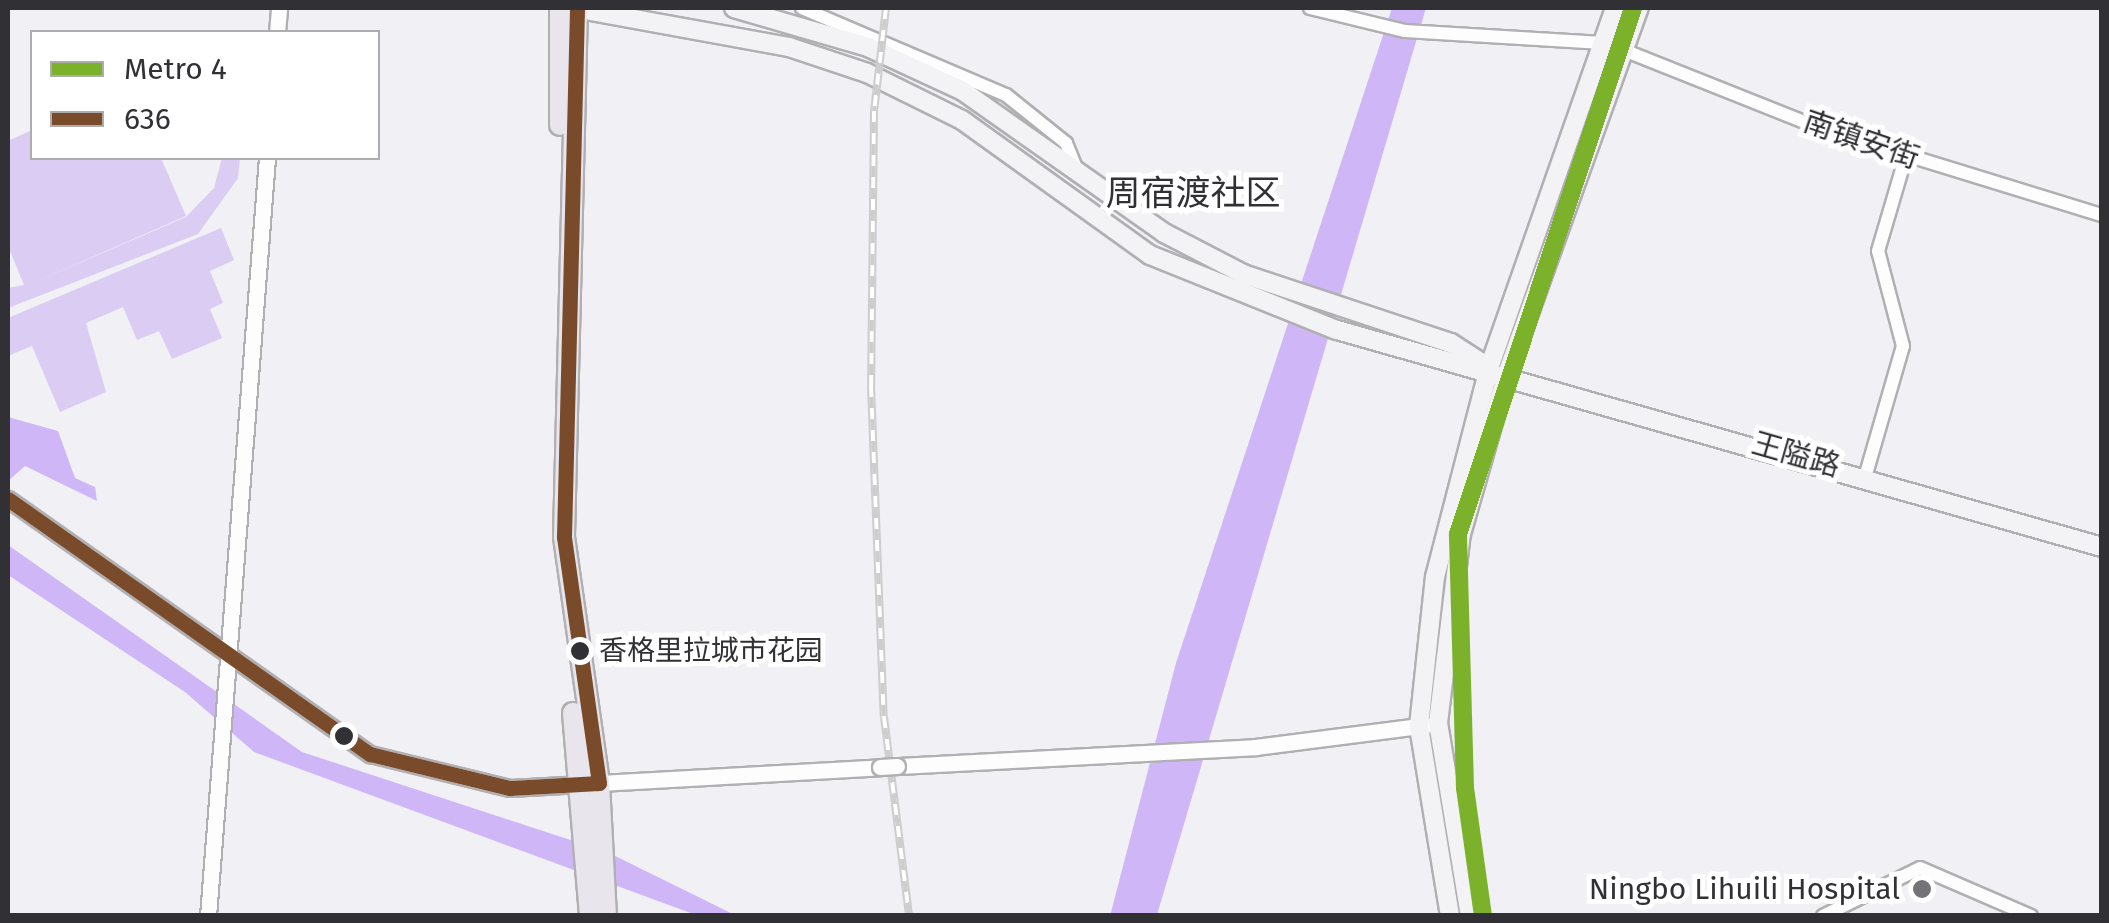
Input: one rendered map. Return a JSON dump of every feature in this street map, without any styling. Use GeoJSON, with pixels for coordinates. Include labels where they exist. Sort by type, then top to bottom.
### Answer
{"type":"FeatureCollection","features":[{"type":"Feature","properties":{"kind":"main road"},"geometry":{"type":"LineString","coordinates":[[560,8],[553,539],[591,784]]}},
{"type":"Feature","properties":{"kind":"main road"},"geometry":{"type":"LineString","coordinates":[[598,907],[591,784],[564,537],[576,8],[788,47],[867,72],[962,120],[1150,255],[1284,312],[1337,330],[1498,371]]}},
{"type":"Feature","properties":{"kind":"main road"},"geometry":{"type":"LineString","coordinates":[[734,8],[868,47],[963,91],[1164,233],[1292,289],[1451,343],[1498,371]]}},
{"type":"Feature","properties":{"kind":"main road"},"geometry":{"type":"LineString","coordinates":[[1450,916],[1429,724],[1435,577],[1615,8]]}},
{"type":"Feature","properties":{"kind":"main road"},"geometry":{"type":"LineString","coordinates":[[1498,371],[1626,51],[1639,8]]}},
{"type":"Feature","properties":{"kind":"main road","name":"王隘路"},"geometry":{"type":"LineString","coordinates":[[1498,371],[1866,474],[2102,547]]}},
{"type":"Feature","properties":{"kind":"main road"},"geometry":{"type":"LineString","coordinates":[[1429,724],[1470,916]]}},
{"type":"Feature","properties":{"kind":"street"},"geometry":{"type":"LineString","coordinates":[[802,8],[1006,95],[1066,143],[1077,170]]}},
{"type":"Feature","properties":{"kind":"street"},"geometry":{"type":"LineString","coordinates":[[1310,8],[1406,31],[1603,43]]}},
{"type":"Feature","properties":{"kind":"street","name":"南镇安街"},"geometry":{"type":"LineString","coordinates":[[1626,51],[1906,156],[2102,215]]}},
{"type":"Feature","properties":{"kind":"street"},"geometry":{"type":"LineString","coordinates":[[1866,474],[1903,346],[1878,251],[1906,156]]}},
{"type":"Feature","properties":{"kind":"street"},"geometry":{"type":"LineString","coordinates":[[208,916],[268,160]]}},
{"type":"Feature","properties":{"kind":"street"},"geometry":{"type":"LineString","coordinates":[[8,499],[230,662],[370,754],[510,788],[1213,750],[1429,724]]}},
{"type":"Feature","properties":{"kind":"street"},"geometry":{"type":"LineString","coordinates":[[1823,916],[1920,868],[2031,916]]}},
{"type":"Feature","properties":{"kind":"shaded area"},"geometry":{"type":"Polygon","coordinates":[[[1392,8],[1426,8],[1157,915],[1110,916],[1176,663],[1392,8]]]}},
{"type":"Feature","properties":{"kind":"shaded area"},"geometry":{"type":"Polygon","coordinates":[[[30,131],[30,160],[162,160],[186,216],[28,285],[186,217],[214,188],[221,160],[240,160],[238,178],[198,234],[8,308],[8,288],[24,285],[8,246],[8,141],[30,131]]]}},
{"type":"Feature","properties":{"kind":"shaded area"},"geometry":{"type":"Polygon","coordinates":[[[221,228],[234,260],[210,271],[223,303],[210,309],[222,338],[172,359],[159,331],[137,340],[123,307],[86,323],[106,392],[60,412],[32,346],[8,356],[8,318],[221,228]]]}},
{"type":"Feature","properties":{"kind":"shaded area"},"geometry":{"type":"Polygon","coordinates":[[[8,417],[58,431],[75,478],[95,487],[97,501],[25,466],[8,481],[8,417]]]}},
{"type":"Feature","properties":{"kind":"shaded area"},"geometry":{"type":"Polygon","coordinates":[[[8,545],[302,752],[607,852],[735,915],[696,915],[254,752],[185,692],[8,575],[8,545]]]}},
{"type":"Feature","properties":{"kind":"railway"},"geometry":{"type":"LineString","coordinates":[[886,8],[874,111],[871,386],[884,717],[909,916]]}},
{"type":"Feature","properties":{"kind":"metro line","name":"4"},"geometry":{"type":"LineString","coordinates":[[1483,916],[1465,788],[1458,534],[1633,8]]}},
{"type":"Feature","properties":{"kind":"transit line","name":"636"},"geometry":{"type":"LineString","coordinates":[[8,499],[370,754],[510,788],[599,783],[564,537],[577,8]]}},
{"type":"Feature","properties":{"kind":"place","name":"香格里拉城市花园"},"geometry":{"type":"Point","coordinates":[580,651]}},
{"type":"Feature","properties":{"kind":"place","name":"Ningbo Lihuili Hospital"},"geometry":{"type":"Point","coordinates":[1922,889]}},
{"type":"Feature","properties":{"kind":"district","name":"周宿渡社区"},"geometry":{"type":"Point","coordinates":[1193,193]}}]}
